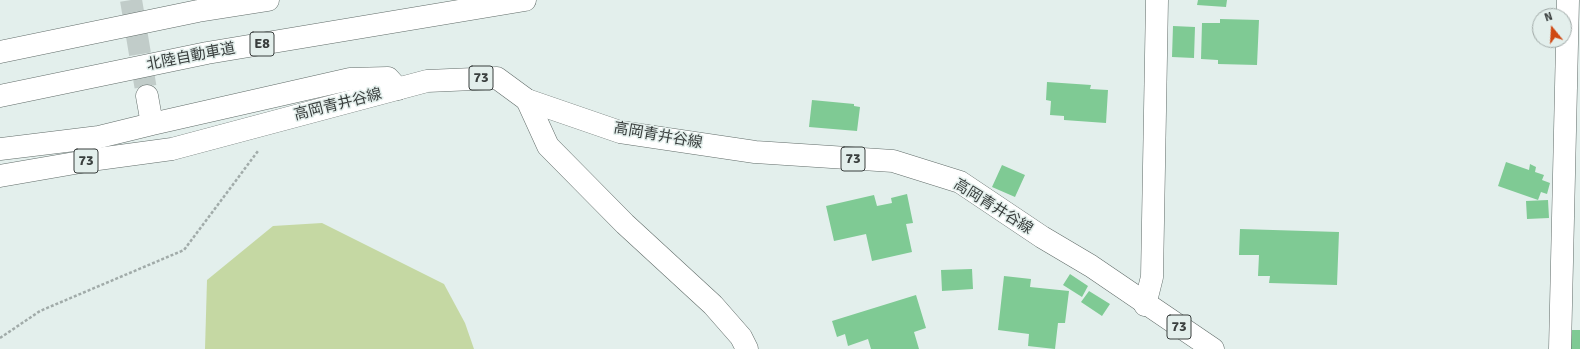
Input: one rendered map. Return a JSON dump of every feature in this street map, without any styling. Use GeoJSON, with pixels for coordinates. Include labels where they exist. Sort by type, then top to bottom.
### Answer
{"type":"FeatureCollection","features":[{"type":"Feature","properties":{"kind":"main road"},"geometry":{"type":"LineString","coordinates":[[0,52],[198,11],[268,0]]}},
{"type":"Feature","properties":{"kind":"main road","name":"北陸自動車道"},"geometry":{"type":"LineString","coordinates":[[0,96],[215,52],[525,0]]}},
{"type":"Feature","properties":{"kind":"main road"},"geometry":{"type":"LineString","coordinates":[[1146,305],[1152,276],[1157,0]]}},
{"type":"Feature","properties":{"kind":"main road"},"geometry":{"type":"LineString","coordinates":[[1560,349],[1568,0]]}},
{"type":"Feature","properties":{"kind":"main road"},"geometry":{"type":"LineString","coordinates":[[0,149],[99,137],[350,79],[388,78],[398,89]]}},
{"type":"Feature","properties":{"kind":"main road","name":"高岡青井谷線"},"geometry":{"type":"LineString","coordinates":[[0,176],[98,159],[172,149],[427,80],[497,78],[527,100],[620,132],[755,152],[893,162],[960,182],[1042,237],[1091,266],[1146,305],[1213,349]]}},
{"type":"Feature","properties":{"kind":"main road"},"geometry":{"type":"LineString","coordinates":[[147,96],[152,124]]}},
{"type":"Feature","properties":{"kind":"main road"},"geometry":{"type":"LineString","coordinates":[[527,100],[548,146],[625,224],[713,305],[742,337],[747,349]]}},
{"type":"Feature","properties":{"kind":"path"},"geometry":{"type":"LineString","coordinates":[[0,338],[40,311],[184,250],[259,150]]}},
{"type":"Feature","properties":{"kind":"green space"},"geometry":{"type":"Polygon","coordinates":[[[322,223],[444,284],[465,323],[474,349],[205,349],[207,280],[273,226],[322,223]]]}},
{"type":"Feature","properties":{"kind":"building"},"geometry":{"type":"Polygon","coordinates":[[[1198,0],[1227,0],[1226,7],[1197,5],[1198,0]]]}},
{"type":"Feature","properties":{"kind":"building"},"geometry":{"type":"Polygon","coordinates":[[[1220,19],[1259,20],[1257,65],[1218,64],[1218,60],[1201,59],[1202,23],[1220,23],[1220,19]]]}},
{"type":"Feature","properties":{"kind":"building"},"geometry":{"type":"Polygon","coordinates":[[[1173,26],[1195,27],[1194,58],[1172,57],[1173,26]]]}},
{"type":"Feature","properties":{"kind":"building"},"geometry":{"type":"Polygon","coordinates":[[[1047,82],[1091,85],[1090,89],[1108,90],[1106,123],[1064,120],[1064,116],[1050,115],[1051,101],[1046,100],[1047,82]]]}},
{"type":"Feature","properties":{"kind":"building"},"geometry":{"type":"Polygon","coordinates":[[[812,100],[854,104],[854,106],[860,107],[857,131],[809,127],[812,100]]]}},
{"type":"Feature","properties":{"kind":"building"},"geometry":{"type":"Polygon","coordinates":[[[1506,162],[1529,170],[1530,164],[1536,167],[1535,172],[1544,175],[1542,180],[1550,183],[1547,194],[1541,192],[1538,200],[1498,186],[1506,162]]]}},
{"type":"Feature","properties":{"kind":"building"},"geometry":{"type":"Polygon","coordinates":[[[1002,165],[1025,175],[1015,197],[992,187],[1002,165]]]}},
{"type":"Feature","properties":{"kind":"building"},"geometry":{"type":"Polygon","coordinates":[[[907,194],[913,223],[906,224],[912,252],[872,261],[866,234],[834,241],[826,206],[874,195],[877,206],[892,203],[891,198],[907,194]]]}},
{"type":"Feature","properties":{"kind":"building"},"geometry":{"type":"Polygon","coordinates":[[[1548,200],[1549,218],[1527,219],[1526,201],[1548,200]]]}},
{"type":"Feature","properties":{"kind":"building"},"geometry":{"type":"Polygon","coordinates":[[[1240,229],[1339,232],[1337,285],[1269,283],[1270,276],[1258,276],[1259,255],[1239,255],[1240,229]]]}},
{"type":"Feature","properties":{"kind":"building"},"geometry":{"type":"Polygon","coordinates":[[[972,269],[973,289],[942,291],[941,270],[972,269]]]}},
{"type":"Feature","properties":{"kind":"building"},"geometry":{"type":"Polygon","coordinates":[[[1070,274],[1088,286],[1082,297],[1063,285],[1070,274]]]}},
{"type":"Feature","properties":{"kind":"building"},"geometry":{"type":"Polygon","coordinates":[[[1004,276],[1031,279],[1030,287],[1069,291],[1065,323],[1058,323],[1055,349],[1028,346],[1029,334],[998,330],[1004,276]]]}},
{"type":"Feature","properties":{"kind":"building"},"geometry":{"type":"Polygon","coordinates":[[[1089,291],[1110,304],[1102,316],[1081,302],[1089,291]]]}},
{"type":"Feature","properties":{"kind":"building"},"geometry":{"type":"Polygon","coordinates":[[[916,295],[926,328],[914,332],[919,349],[871,349],[868,339],[848,346],[845,334],[837,337],[832,321],[916,295]]]}},
{"type":"Feature","properties":{"kind":"building"},"geometry":{"type":"Polygon","coordinates":[[[1572,330],[1580,330],[1580,349],[1570,349],[1572,330]]]}},
{"type":"Feature","properties":{"kind":"tunnel"},"geometry":{"type":"LineString","coordinates":[[131,0],[147,96]]}}]}
